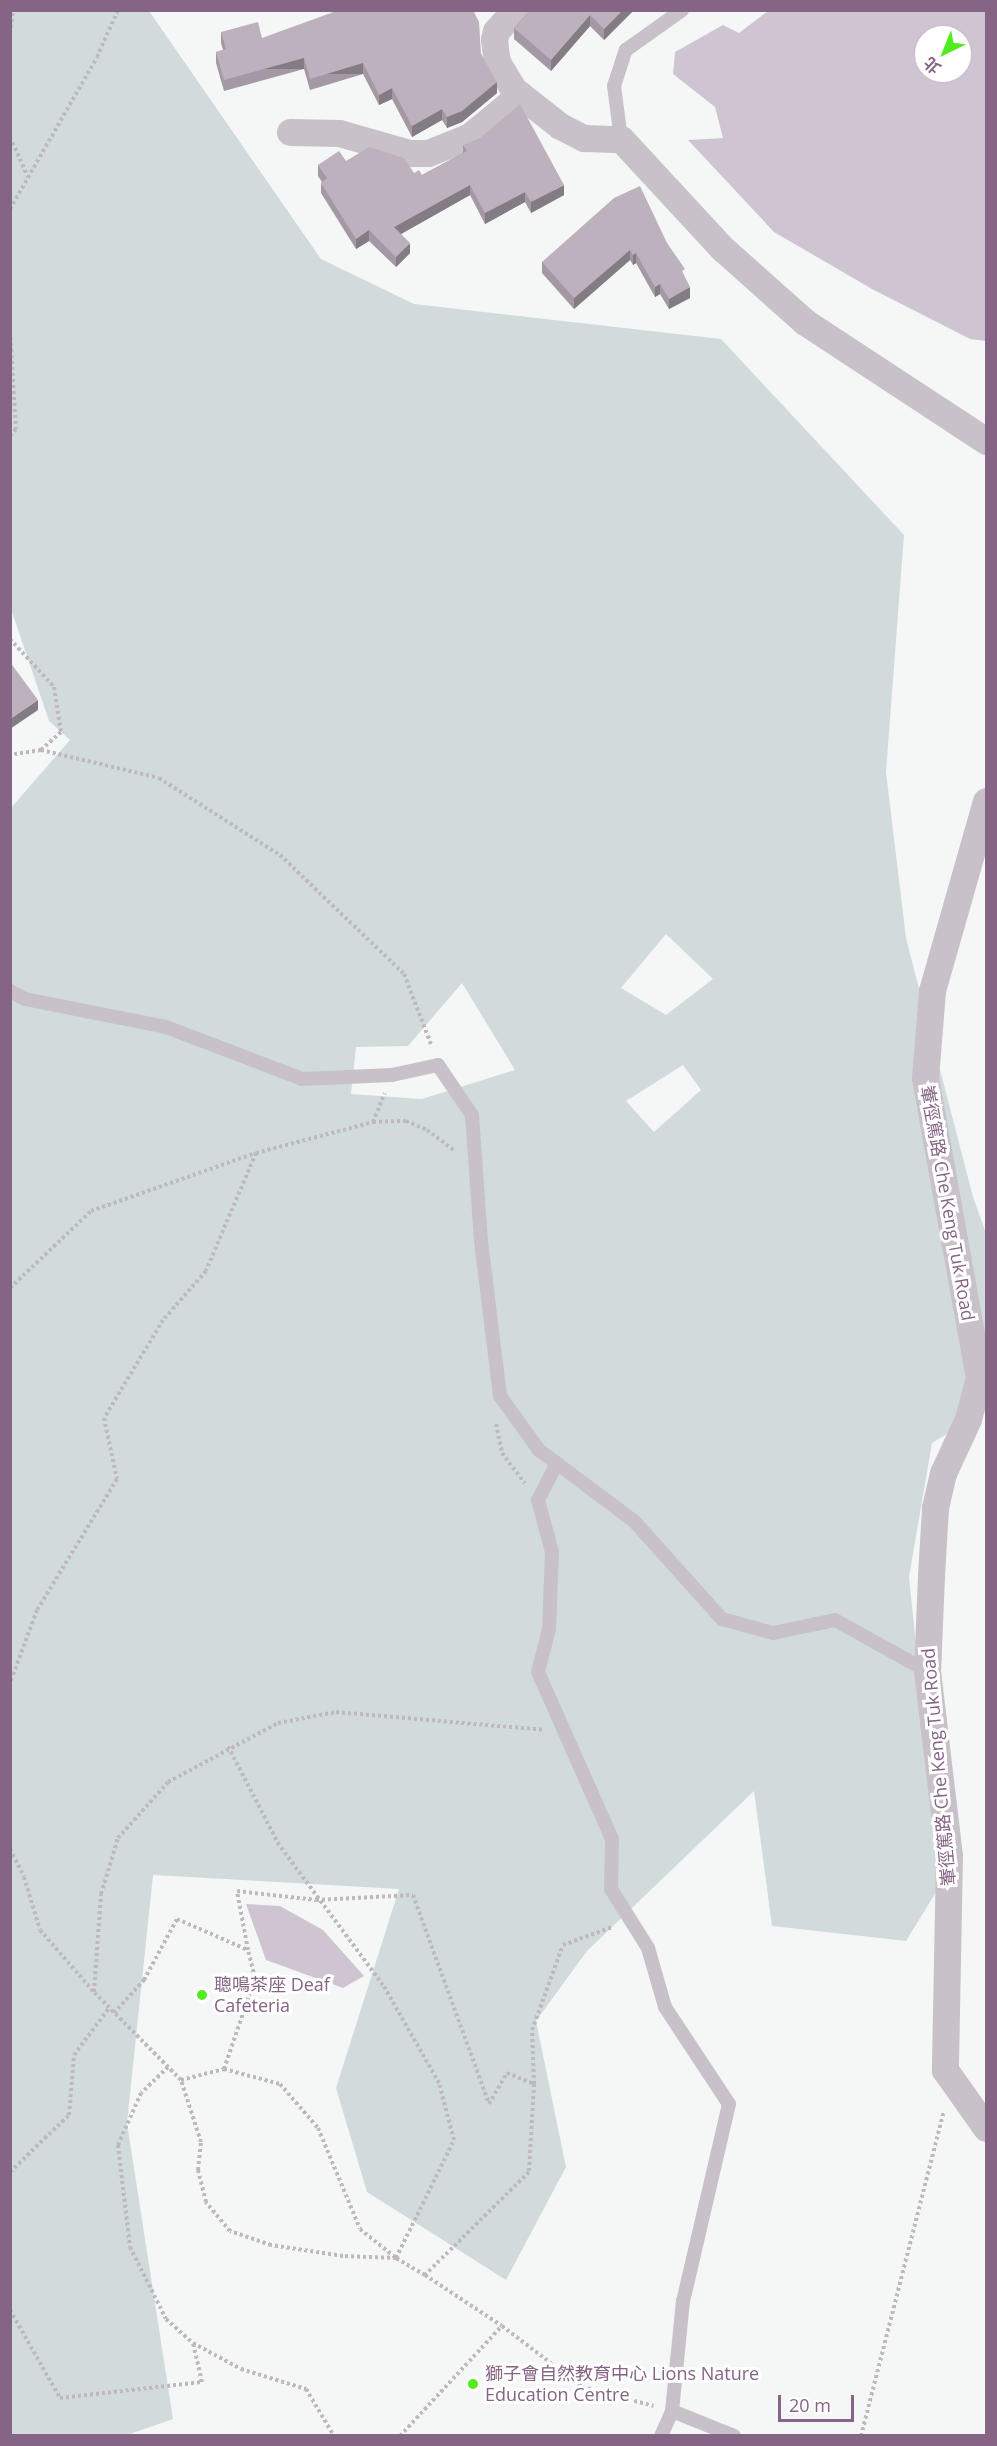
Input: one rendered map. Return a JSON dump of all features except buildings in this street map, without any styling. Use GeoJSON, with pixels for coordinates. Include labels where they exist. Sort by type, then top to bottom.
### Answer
{"type":"FeatureCollection","features":[{"type":"Feature","properties":{"kind":"street"},"geometry":{"type":"LineString","coordinates":[[515,10],[494,21],[497,62],[520,95],[560,126],[584,138],[621,140],[723,249],[804,322],[987,441]]}},
{"type":"Feature","properties":{"kind":"street"},"geometry":{"type":"LineString","coordinates":[[290,132],[339,133],[409,153],[428,153],[470,136],[520,95]]}},
{"type":"Feature","properties":{"kind":"street","name":"輋徑篤路 Che Keng Tuk Road"},"geometry":{"type":"LineString","coordinates":[[987,801],[932,991],[926,1067],[979,1377],[968,1419],[943,1473],[935,1508],[927,1671],[934,1758],[949,1856],[945,2070],[987,2128]]}},
{"type":"Feature","properties":{"kind":"lane"},"geometry":{"type":"LineString","coordinates":[[621,140],[614,86],[626,50],[682,10]]}},
{"type":"Feature","properties":{"kind":"lane"},"geometry":{"type":"LineString","coordinates":[[10,991],[25,999],[166,1027],[302,1079],[392,1076],[438,1065],[472,1115],[481,1241],[500,1396],[539,1450],[634,1521],[722,1619],[773,1634],[835,1620],[927,1671]]}},
{"type":"Feature","properties":{"kind":"lane"},"geometry":{"type":"LineString","coordinates":[[557,1463],[538,1500],[552,1552],[549,1629],[537,1672],[612,1839],[611,1889],[648,1948],[664,2007],[729,2104],[682,2301],[672,2411],[661,2436]]}},
{"type":"Feature","properties":{"kind":"lane"},"geometry":{"type":"LineString","coordinates":[[672,2411],[734,2436]]}},
{"type":"Feature","properties":{"kind":"path"},"geometry":{"type":"LineString","coordinates":[[10,34],[13,10]]}},
{"type":"Feature","properties":{"kind":"path"},"geometry":{"type":"LineString","coordinates":[[10,209],[97,57],[118,10]]}},
{"type":"Feature","properties":{"kind":"path"},"geometry":{"type":"LineString","coordinates":[[10,137],[28,178]]}},
{"type":"Feature","properties":{"kind":"path"},"geometry":{"type":"LineString","coordinates":[[10,331],[16,429],[10,436]]}},
{"type":"Feature","properties":{"kind":"path"},"geometry":{"type":"LineString","coordinates":[[10,639],[54,687],[61,732],[40,750]]}},
{"type":"Feature","properties":{"kind":"path"},"geometry":{"type":"LineString","coordinates":[[10,755],[40,750],[159,778],[280,855],[404,974],[438,1065]]}},
{"type":"Feature","properties":{"kind":"path"},"geometry":{"type":"LineString","coordinates":[[10,1288],[90,1211],[256,1153],[373,1122],[392,1076]]}},
{"type":"Feature","properties":{"kind":"path"},"geometry":{"type":"LineString","coordinates":[[10,1683],[37,1610],[117,1479],[104,1418],[163,1320],[206,1271],[256,1153]]}},
{"type":"Feature","properties":{"kind":"path"},"geometry":{"type":"LineString","coordinates":[[93,1992],[101,1894],[118,1838],[168,1782],[228,1746],[278,1723],[336,1712],[563,1731]]}},
{"type":"Feature","properties":{"kind":"path"},"geometry":{"type":"LineString","coordinates":[[228,1746],[279,1845],[316,1900],[383,1985],[439,2083],[454,2140],[396,2258]]}},
{"type":"Feature","properties":{"kind":"path"},"geometry":{"type":"LineString","coordinates":[[10,1849],[24,1877],[40,1930],[93,1992],[181,2080],[201,2142],[198,2170],[206,2202],[230,2231],[271,2245],[343,2256],[396,2258]]}},
{"type":"Feature","properties":{"kind":"path"},"geometry":{"type":"LineString","coordinates":[[224,2068],[255,1978],[237,1891],[316,1900],[413,1895],[489,2104],[507,2073],[534,2084]]}},
{"type":"Feature","properties":{"kind":"path"},"geometry":{"type":"LineString","coordinates":[[114,2013],[144,1980],[177,1919],[248,1950]]}},
{"type":"Feature","properties":{"kind":"path"},"geometry":{"type":"LineString","coordinates":[[425,2275],[529,2172],[534,2084],[532,2030],[563,1945],[630,1920]]}},
{"type":"Feature","properties":{"kind":"path"},"geometry":{"type":"LineString","coordinates":[[10,2172],[69,2115],[74,2055],[109,2008]]}},
{"type":"Feature","properties":{"kind":"path"},"geometry":{"type":"LineString","coordinates":[[168,2067],[141,2093],[118,2145],[130,2247],[166,2319],[194,2343],[241,2369],[306,2390],[334,2436]]}},
{"type":"Feature","properties":{"kind":"path"},"geometry":{"type":"LineString","coordinates":[[181,2080],[224,2068],[280,2084],[318,2128],[360,2229],[396,2258],[502,2326],[582,2387],[672,2411]]}},
{"type":"Feature","properties":{"kind":"path"},"geometry":{"type":"LineString","coordinates":[[861,2436],[942,2114],[960,2092]]}},
{"type":"Feature","properties":{"kind":"path"},"geometry":{"type":"LineString","coordinates":[[10,2310],[60,2398],[202,2382],[194,2343]]}},
{"type":"Feature","properties":{"kind":"path"},"geometry":{"type":"LineString","coordinates":[[399,2436],[502,2326]]}},
{"type":"Feature","properties":{"kind":"shaded area"},"geometry":{"type":"Polygon","coordinates":[[[11,11],[149,11],[321,259],[414,304],[721,339],[904,535],[886,772],[906,938],[973,1197],[986,1233],[986,1410],[932,1443],[909,1577],[941,1884],[906,1941],[772,1926],[754,1791],[587,1951],[536,2021],[566,2167],[506,2280],[367,2192],[336,2088],[399,1889],[153,1875],[127,2123],[173,2419],[127,2435],[11,2436],[10,809],[70,740],[49,721],[11,609],[11,11]],[[666,934],[621,988],[666,1015],[713,979],[666,934]],[[462,983],[408,1046],[356,1047],[351,1094],[422,1099],[515,1070],[462,983]],[[683,1065],[626,1101],[654,1132],[701,1090],[683,1065]]]}},
{"type":"Feature","properties":{"kind":"shaded area"},"geometry":{"type":"Polygon","coordinates":[[[768,11],[986,11],[986,341],[970,339],[872,289],[774,232],[688,140],[723,138],[715,107],[673,74],[675,52],[723,25],[739,33],[768,11]]]}},
{"type":"Feature","properties":{"kind":"shaded area"},"geometry":{"type":"Polygon","coordinates":[[[246,1904],[280,1906],[323,1930],[364,1976],[343,1988],[266,1960],[246,1904]]]}},
{"type":"Feature","properties":{"kind":"place","name":"聰鳴茶座 Deaf Cafeteria"},"geometry":{"type":"Point","coordinates":[202,1995]}},
{"type":"Feature","properties":{"kind":"place","name":"獅子會自然教育中心 Lions Nature Education Centre"},"geometry":{"type":"Point","coordinates":[473,2384]}}]}
